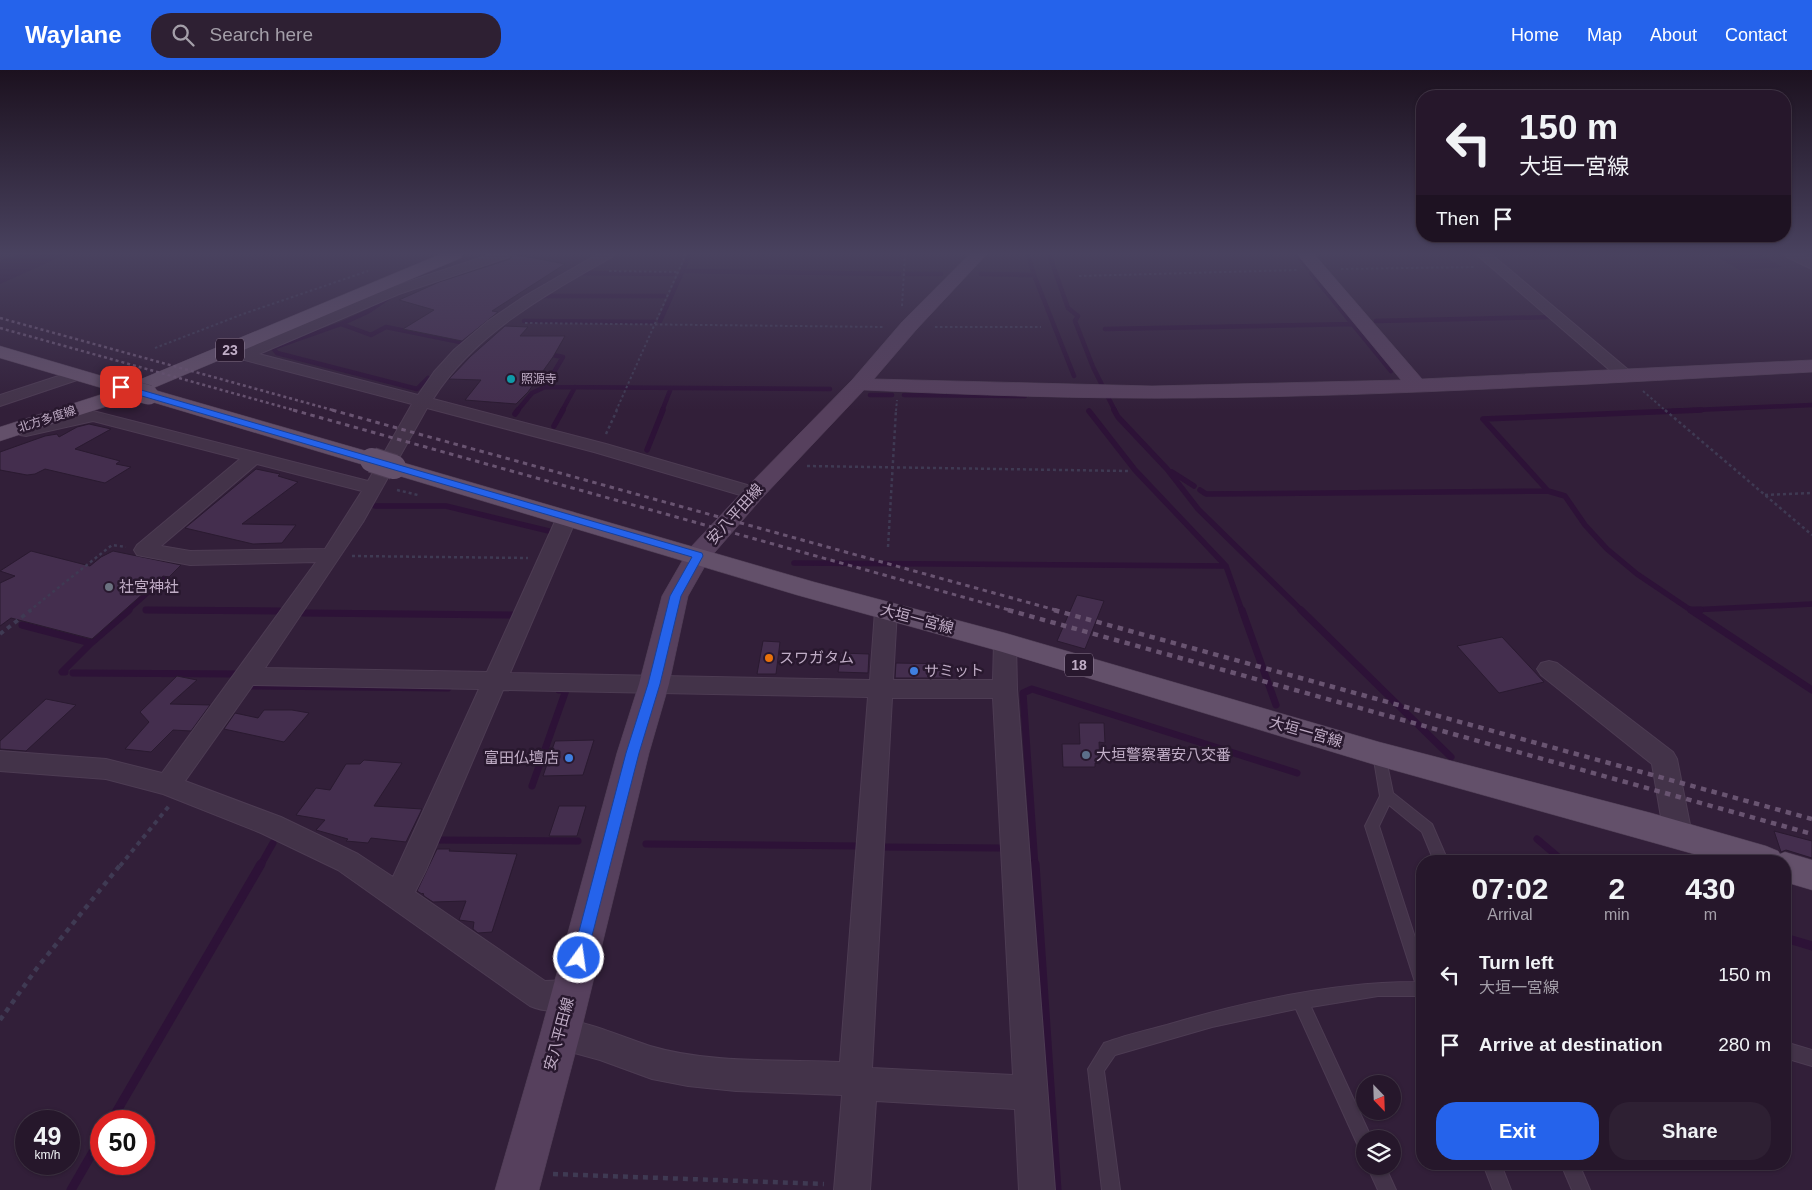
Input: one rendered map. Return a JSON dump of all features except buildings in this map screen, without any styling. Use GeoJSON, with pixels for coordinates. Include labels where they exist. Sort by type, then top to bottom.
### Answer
{"type":"FeatureCollection","features":[{"type":"Feature","properties":{"kind":"main road","name":"北方多度線"},"geometry":{"type":"LineString","coordinates":[[0,434],[113,398],[236,353],[339,306]]}},
{"type":"Feature","properties":{"kind":"main road","name":"18"},"geometry":{"type":"LineString","coordinates":[[0,352],[73,373]]}},
{"type":"Feature","properties":{"kind":"main road","name":"大垣一宮線"},"geometry":{"type":"LineString","coordinates":[[73,373],[886,611],[1005,643],[1379,754],[1746,855]]}},
{"type":"Feature","properties":{"kind":"main road"},"geometry":{"type":"LineString","coordinates":[[1791,869],[1812,875]]}},
{"type":"Feature","properties":{"kind":"street"},"geometry":{"type":"LineString","coordinates":[[236,353],[355,306]]}},
{"type":"Feature","properties":{"kind":"street"},"geometry":{"type":"LineString","coordinates":[[175,787],[245,676],[331,555],[374,488],[422,402],[441,374],[460,353],[519,306]]}},
{"type":"Feature","properties":{"kind":"street","name":"安八平田線"},"geometry":{"type":"LineString","coordinates":[[519,1182],[560,1035],[633,753],[654,684],[675,596],[698,556],[754,493],[859,384],[903,325],[923,306]]}},
{"type":"Feature","properties":{"kind":"street"},"geometry":{"type":"LineString","coordinates":[[1349,306],[1416,385]]}},
{"type":"Feature","properties":{"kind":"street"},"geometry":{"type":"LineString","coordinates":[[1544,306],[1626,376]]}},
{"type":"Feature","properties":{"kind":"street"},"geometry":{"type":"LineString","coordinates":[[236,353],[600,448],[754,493]]}},
{"type":"Feature","properties":{"kind":"street"},"geometry":{"type":"LineString","coordinates":[[859,384],[1124,392],[1295,390],[1812,366]]}},
{"type":"Feature","properties":{"kind":"street"},"geometry":{"type":"LineString","coordinates":[[1,401],[73,373]]}},
{"type":"Feature","properties":{"kind":"street"},"geometry":{"type":"LineString","coordinates":[[26,431],[93,416],[374,488]]}},
{"type":"Feature","properties":{"kind":"street"},"geometry":{"type":"LineString","coordinates":[[144,550],[252,458]]}},
{"type":"Feature","properties":{"kind":"street"},"geometry":{"type":"LineString","coordinates":[[397,897],[416,861],[567,517]]}},
{"type":"Feature","properties":{"kind":"street"},"geometry":{"type":"LineString","coordinates":[[144,550],[190,558],[331,555]]}},
{"type":"Feature","properties":{"kind":"street"},"geometry":{"type":"LineString","coordinates":[[852,1187],[886,611]]}},
{"type":"Feature","properties":{"kind":"street"},"geometry":{"type":"LineString","coordinates":[[1005,643],[1005,689],[1037,1190]]}},
{"type":"Feature","properties":{"kind":"street"},"geometry":{"type":"LineString","coordinates":[[1549,669],[1664,760],[1678,835]]}},
{"type":"Feature","properties":{"kind":"street"},"geometry":{"type":"LineString","coordinates":[[245,676],[880,689],[1005,689]]}},
{"type":"Feature","properties":{"kind":"street"},"geometry":{"type":"LineString","coordinates":[[0,761],[106,769],[175,787],[271,826],[348,862],[541,996],[570,995]]}},
{"type":"Feature","properties":{"kind":"street"},"geometry":{"type":"LineString","coordinates":[[560,1035],[581,1037],[664,1066],[701,1072],[1030,1093]]}},
{"type":"Feature","properties":{"kind":"lane"},"geometry":{"type":"LineString","coordinates":[[1379,754],[1387,796],[1372,826],[1416,962]]}},
{"type":"Feature","properties":{"kind":"lane"},"geometry":{"type":"LineString","coordinates":[[1387,796],[1427,828],[1438,855]]}},
{"type":"Feature","properties":{"kind":"lane"},"geometry":{"type":"LineString","coordinates":[[1111,1190],[1096,1069],[1110,1049],[1212,1019],[1300,1001],[1378,989],[1416,989]]}},
{"type":"Feature","properties":{"kind":"lane"},"geometry":{"type":"LineString","coordinates":[[1300,1001],[1359,1130]]}},
{"type":"Feature","properties":{"kind":"lane"},"geometry":{"type":"LineString","coordinates":[[1791,1052],[1812,1058]]}},
{"type":"Feature","properties":{"kind":"lane"},"geometry":{"type":"LineString","coordinates":[[1494,1170],[1502,1190]]}},
{"type":"Feature","properties":{"kind":"lane"},"geometry":{"type":"LineString","coordinates":[[1573,1170],[1581,1190]]}},
{"type":"Feature","properties":{"kind":"lane"},"geometry":{"type":"LineString","coordinates":[[1380,1175],[1387,1190]]}},
{"type":"Feature","properties":{"kind":"path"},"geometry":{"type":"LineString","coordinates":[[155,348],[265,306]]}},
{"type":"Feature","properties":{"kind":"path"},"geometry":{"type":"LineString","coordinates":[[600,448],[662,306]]}},
{"type":"Feature","properties":{"kind":"path"},"geometry":{"type":"LineString","coordinates":[[902,306],[903,325]]}},
{"type":"Feature","properties":{"kind":"path"},"geometry":{"type":"LineString","coordinates":[[497,323],[1041,327]]}},
{"type":"Feature","properties":{"kind":"path"},"geometry":{"type":"LineString","coordinates":[[1626,376],[1812,535]]}},
{"type":"Feature","properties":{"kind":"path"},"geometry":{"type":"LineString","coordinates":[[888,547],[898,386]]}},
{"type":"Feature","properties":{"kind":"path"},"geometry":{"type":"LineString","coordinates":[[782,465],[1128,470]]}},
{"type":"Feature","properties":{"kind":"path"},"geometry":{"type":"LineString","coordinates":[[1765,495],[1812,492]]}},
{"type":"Feature","properties":{"kind":"path"},"geometry":{"type":"LineString","coordinates":[[0,634],[112,544],[144,550]]}},
{"type":"Feature","properties":{"kind":"path"},"geometry":{"type":"LineString","coordinates":[[331,555],[550,558]]}},
{"type":"Feature","properties":{"kind":"path"},"geometry":{"type":"LineString","coordinates":[[0,1020],[37,968],[175,787]]}},
{"type":"Feature","properties":{"kind":"path"},"geometry":{"type":"LineString","coordinates":[[519,1182],[852,1187]]}},
{"type":"Feature","properties":{"kind":"waterway"},"geometry":{"type":"LineString","coordinates":[[341,324],[376,306]]}},
{"type":"Feature","properties":{"kind":"waterway"},"geometry":{"type":"LineString","coordinates":[[660,321],[667,306]]}},
{"type":"Feature","properties":{"kind":"waterway"},"geometry":{"type":"LineString","coordinates":[[1046,306],[1074,376]]}},
{"type":"Feature","properties":{"kind":"waterway"},"geometry":{"type":"LineString","coordinates":[[1067,306],[1078,316],[1075,321],[1093,367],[1115,411]]}},
{"type":"Feature","properties":{"kind":"waterway"},"geometry":{"type":"LineString","coordinates":[[1338,306],[1353,324]]}},
{"type":"Feature","properties":{"kind":"waterway"},"geometry":{"type":"LineString","coordinates":[[1376,321],[1552,317]]}},
{"type":"Feature","properties":{"kind":"waterway"},"geometry":{"type":"LineString","coordinates":[[524,321],[654,322]]}},
{"type":"Feature","properties":{"kind":"waterway"},"geometry":{"type":"LineString","coordinates":[[341,324],[371,335],[386,327],[465,343]]}},
{"type":"Feature","properties":{"kind":"waterway"},"geometry":{"type":"LineString","coordinates":[[341,324],[273,348],[277,353],[417,389],[428,378]]}},
{"type":"Feature","properties":{"kind":"waterway"},"geometry":{"type":"LineString","coordinates":[[1105,329],[1353,324]]}},
{"type":"Feature","properties":{"kind":"waterway"},"geometry":{"type":"LineString","coordinates":[[1353,324],[1391,371]]}},
{"type":"Feature","properties":{"kind":"waterway"},"geometry":{"type":"LineString","coordinates":[[545,387],[563,357],[548,354]]}},
{"type":"Feature","properties":{"kind":"waterway"},"geometry":{"type":"LineString","coordinates":[[517,411],[532,393],[545,387]]}},
{"type":"Feature","properties":{"kind":"waterway"},"geometry":{"type":"LineString","coordinates":[[545,387],[575,387]]}},
{"type":"Feature","properties":{"kind":"waterway"},"geometry":{"type":"LineString","coordinates":[[562,411],[575,387]]}},
{"type":"Feature","properties":{"kind":"waterway"},"geometry":{"type":"LineString","coordinates":[[575,387],[830,389]]}},
{"type":"Feature","properties":{"kind":"waterway"},"geometry":{"type":"LineString","coordinates":[[662,411],[671,388]]}},
{"type":"Feature","properties":{"kind":"waterway"},"geometry":{"type":"LineString","coordinates":[[870,395],[892,395]]}},
{"type":"Feature","properties":{"kind":"waterway"},"geometry":{"type":"LineString","coordinates":[[904,395],[1025,396]]}},
{"type":"Feature","properties":{"kind":"waterway"},"geometry":{"type":"LineString","coordinates":[[1672,411],[1812,405]]}},
{"type":"Feature","properties":{"kind":"waterway"},"geometry":{"type":"LineString","coordinates":[[515,414],[518,410]]}},
{"type":"Feature","properties":{"kind":"waterway"},"geometry":{"type":"LineString","coordinates":[[554,426],[563,410]]}},
{"type":"Feature","properties":{"kind":"waterway"},"geometry":{"type":"LineString","coordinates":[[647,450],[663,410]]}},
{"type":"Feature","properties":{"kind":"waterway"},"geometry":{"type":"LineString","coordinates":[[1114,410],[1118,417],[1167,469],[1198,509],[1302,611]]}},
{"type":"Feature","properties":{"kind":"waterway"},"geometry":{"type":"LineString","coordinates":[[1548,491],[1483,419],[1701,410]]}},
{"type":"Feature","properties":{"kind":"waterway"},"geometry":{"type":"LineString","coordinates":[[1089,411],[1135,470],[1226,566]]}},
{"type":"Feature","properties":{"kind":"waterway"},"geometry":{"type":"LineString","coordinates":[[1172,472],[1194,486]]}},
{"type":"Feature","properties":{"kind":"waterway"},"geometry":{"type":"LineString","coordinates":[[1200,490],[1206,494],[1548,491]]}},
{"type":"Feature","properties":{"kind":"waterway"},"geometry":{"type":"LineString","coordinates":[[1548,491],[1565,496],[1585,525],[1607,549],[1637,574],[1692,611]]}},
{"type":"Feature","properties":{"kind":"waterway"},"geometry":{"type":"LineString","coordinates":[[375,506],[446,506],[553,532]]}},
{"type":"Feature","properties":{"kind":"waterway"},"geometry":{"type":"LineString","coordinates":[[794,563],[1226,566]]}},
{"type":"Feature","properties":{"kind":"waterway"},"geometry":{"type":"LineString","coordinates":[[1226,566],[1242,611]]}},
{"type":"Feature","properties":{"kind":"waterway"},"geometry":{"type":"LineString","coordinates":[[127,611],[164,578]]}},
{"type":"Feature","properties":{"kind":"waterway"},"geometry":{"type":"LineString","coordinates":[[1691,610],[1812,604]]}},
{"type":"Feature","properties":{"kind":"waterway"},"geometry":{"type":"LineString","coordinates":[[91,643],[129,610]]}},
{"type":"Feature","properties":{"kind":"waterway"},"geometry":{"type":"LineString","coordinates":[[251,611],[146,610],[279,611]]}},
{"type":"Feature","properties":{"kind":"waterway"},"geometry":{"type":"LineString","coordinates":[[1242,610],[1276,705]]}},
{"type":"Feature","properties":{"kind":"waterway"},"geometry":{"type":"LineString","coordinates":[[1301,610],[1451,757]]}},
{"type":"Feature","properties":{"kind":"waterway"},"geometry":{"type":"LineString","coordinates":[[1691,610],[1700,610]]}},
{"type":"Feature","properties":{"kind":"waterway"},"geometry":{"type":"LineString","coordinates":[[1691,610],[1812,690]]}},
{"type":"Feature","properties":{"kind":"waterway"},"geometry":{"type":"LineString","coordinates":[[303,613],[517,615]]}},
{"type":"Feature","properties":{"kind":"waterway"},"geometry":{"type":"LineString","coordinates":[[22,625],[91,643]]}},
{"type":"Feature","properties":{"kind":"waterway"},"geometry":{"type":"LineString","coordinates":[[65,672],[62,672],[91,643]]}},
{"type":"Feature","properties":{"kind":"waterway"},"geometry":{"type":"LineString","coordinates":[[73,673],[240,674]]}},
{"type":"Feature","properties":{"kind":"waterway"},"geometry":{"type":"LineString","coordinates":[[252,686],[448,688]]}},
{"type":"Feature","properties":{"kind":"waterway"},"geometry":{"type":"LineString","coordinates":[[1035,866],[1023,693],[1032,689],[1297,773]]}},
{"type":"Feature","properties":{"kind":"waterway"},"geometry":{"type":"LineString","coordinates":[[532,786],[566,690],[559,690]]}},
{"type":"Feature","properties":{"kind":"waterway"},"geometry":{"type":"LineString","coordinates":[[1537,839],[1556,855]]}},
{"type":"Feature","properties":{"kind":"waterway"},"geometry":{"type":"LineString","coordinates":[[433,840],[578,841]]}},
{"type":"Feature","properties":{"kind":"waterway"},"geometry":{"type":"LineString","coordinates":[[260,866],[273,843]]}},
{"type":"Feature","properties":{"kind":"waterway"},"geometry":{"type":"LineString","coordinates":[[646,844],[857,846]]}},
{"type":"Feature","properties":{"kind":"waterway"},"geometry":{"type":"LineString","coordinates":[[880,847],[1000,848]]}},
{"type":"Feature","properties":{"kind":"waterway"},"geometry":{"type":"LineString","coordinates":[[117,1110],[261,864]]}},
{"type":"Feature","properties":{"kind":"waterway"},"geometry":{"type":"LineString","coordinates":[[1035,864],[1057,1190]]}},
{"type":"Feature","properties":{"kind":"waterway"},"geometry":{"type":"LineString","coordinates":[[1791,940],[1812,946]]}},
{"type":"Feature","properties":{"kind":"waterway"},"geometry":{"type":"LineString","coordinates":[[71,1190],[90,1157]]}},
{"type":"Feature","properties":{"kind":"railway"},"geometry":{"type":"LineString","coordinates":[[0,318],[336,411]]}},
{"type":"Feature","properties":{"kind":"railway"},"geometry":{"type":"LineString","coordinates":[[0,328],[297,411]]}},
{"type":"Feature","properties":{"kind":"railway"},"geometry":{"type":"LineString","coordinates":[[293,410],[1013,611]]}},
{"type":"Feature","properties":{"kind":"railway"},"geometry":{"type":"LineString","coordinates":[[332,410],[1059,611]]}},
{"type":"Feature","properties":{"kind":"railway"},"geometry":{"type":"LineString","coordinates":[[1008,610],[1812,834]]}},
{"type":"Feature","properties":{"kind":"railway"},"geometry":{"type":"LineString","coordinates":[[1054,610],[1812,819]]}},
{"type":"Feature","properties":{"kind":"place","name":"照源寺"},"geometry":{"type":"Point","coordinates":[511,379]}},
{"type":"Feature","properties":{"kind":"place","name":"社宮神社"},"geometry":{"type":"Point","coordinates":[109,587]}},
{"type":"Feature","properties":{"kind":"place","name":"スワガタム"},"geometry":{"type":"Point","coordinates":[769,658]}},
{"type":"Feature","properties":{"kind":"place","name":"サミット"},"geometry":{"type":"Point","coordinates":[914,671]}},
{"type":"Feature","properties":{"kind":"place","name":"大垣警察署安八交番"},"geometry":{"type":"Point","coordinates":[1086,755]}},
{"type":"Feature","properties":{"kind":"place","name":"富田仏壇店"},"geometry":{"type":"Point","coordinates":[569,758]}},
{"type":"Feature","properties":{"kind":"route"},"geometry":{"type":"LineString","coordinates":[[121,387],[698,556],[675,596],[654,684],[633,753],[579,958]]}}]}
